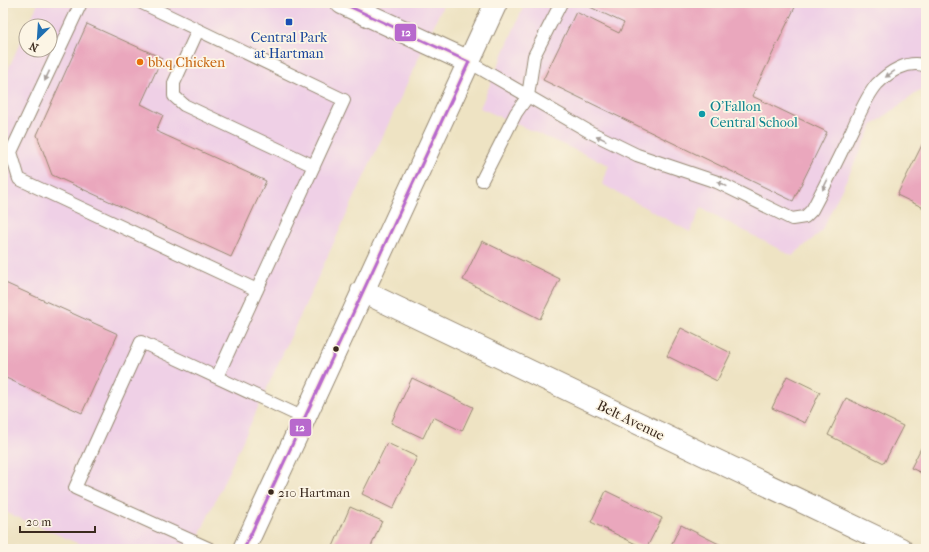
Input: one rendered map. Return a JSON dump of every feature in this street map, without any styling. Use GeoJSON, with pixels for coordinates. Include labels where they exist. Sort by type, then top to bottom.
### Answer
{"type":"FeatureCollection","features":[{"type":"Feature","properties":{"kind":"street"},"geometry":{"type":"LineString","coordinates":[[342,3],[469,62]]}},
{"type":"Feature","properties":{"kind":"street"},"geometry":{"type":"LineString","coordinates":[[244,549],[496,3]]}},
{"type":"Feature","properties":{"kind":"street","name":"Belt Avenue"},"geometry":{"type":"LineString","coordinates":[[362,291],[901,549]]}},
{"type":"Feature","properties":{"kind":"lane"},"geometry":{"type":"LineString","coordinates":[[81,3],[11,152],[19,179],[257,290]]}},
{"type":"Feature","properties":{"kind":"lane"},"geometry":{"type":"LineString","coordinates":[[142,3],[344,100],[217,377]]}},
{"type":"Feature","properties":{"kind":"lane"},"geometry":{"type":"LineString","coordinates":[[482,180],[516,113],[528,96],[534,56],[561,3]]}},
{"type":"Feature","properties":{"kind":"lane"},"geometry":{"type":"LineString","coordinates":[[198,30],[174,83],[174,96],[184,105],[314,166]]}},
{"type":"Feature","properties":{"kind":"lane"},"geometry":{"type":"LineString","coordinates":[[469,62],[590,132],[638,155],[717,182],[786,218],[799,219],[805,217],[812,210],[860,112],[876,85],[888,74],[901,67],[912,64],[926,66]]}},
{"type":"Feature","properties":{"kind":"lane"},"geometry":{"type":"LineString","coordinates":[[210,549],[75,488],[141,342],[304,418]]}},
{"type":"Feature","properties":{"kind":"shaded area"},"geometry":{"type":"Polygon","coordinates":[[[38,3],[444,3],[193,549],[91,549],[3,511],[3,81],[18,47],[18,58],[58,58],[58,18],[31,18],[38,3]]]}},
{"type":"Feature","properties":{"kind":"shaded area"},"geometry":{"type":"Polygon","coordinates":[[[525,3],[926,3],[926,86],[873,125],[821,232],[792,256],[701,208],[690,232],[602,184],[609,165],[480,108],[525,3]]]}},
{"type":"Feature","properties":{"kind":"building","name":"O'Fallon Central School"},"geometry":{"type":"Polygon","coordinates":[[[592,3],[797,3],[752,96],[827,132],[793,201],[543,80],[576,12],[619,33],[624,23],[590,7],[592,3]]]}},
{"type":"Feature","properties":{"kind":"building"},"geometry":{"type":"Polygon","coordinates":[[[87,24],[162,58],[141,104],[163,115],[156,131],[266,181],[231,257],[52,175],[37,135],[87,24]]]}},
{"type":"Feature","properties":{"kind":"building"},"geometry":{"type":"Polygon","coordinates":[[[926,137],[926,209],[897,195],[926,137]]]}},
{"type":"Feature","properties":{"kind":"building"},"geometry":{"type":"Polygon","coordinates":[[[482,241],[560,279],[540,319],[463,280],[482,241]]]}},
{"type":"Feature","properties":{"kind":"building"},"geometry":{"type":"Polygon","coordinates":[[[3,282],[118,334],[82,413],[6,378],[3,385],[3,282]]]}},
{"type":"Feature","properties":{"kind":"building"},"geometry":{"type":"Polygon","coordinates":[[[681,328],[731,353],[717,381],[667,356],[681,328]]]}},
{"type":"Feature","properties":{"kind":"building"},"geometry":{"type":"Polygon","coordinates":[[[787,376],[820,392],[805,423],[772,408],[787,376]]]}},
{"type":"Feature","properties":{"kind":"building"},"geometry":{"type":"Polygon","coordinates":[[[412,378],[473,407],[462,431],[433,417],[423,438],[391,423],[412,378]]]}},
{"type":"Feature","properties":{"kind":"building"},"geometry":{"type":"Polygon","coordinates":[[[846,398],[903,426],[884,463],[828,435],[846,398]]]}},
{"type":"Feature","properties":{"kind":"building"},"geometry":{"type":"Polygon","coordinates":[[[924,442],[926,443],[926,475],[911,468],[924,442]]]}},
{"type":"Feature","properties":{"kind":"building"},"geometry":{"type":"Polygon","coordinates":[[[387,443],[417,457],[393,509],[362,494],[387,443]]]}},
{"type":"Feature","properties":{"kind":"building"},"geometry":{"type":"Polygon","coordinates":[[[606,491],[662,518],[646,549],[591,522],[606,491]]]}},
{"type":"Feature","properties":{"kind":"building"},"geometry":{"type":"Polygon","coordinates":[[[350,507],[382,521],[370,549],[332,549],[350,507]]]}},
{"type":"Feature","properties":{"kind":"building"},"geometry":{"type":"Polygon","coordinates":[[[681,525],[729,549],[669,549],[681,525]]]}},
{"type":"Feature","properties":{"kind":"transit line","name":"12"},"geometry":{"type":"LineString","coordinates":[[342,3],[469,62]]}},
{"type":"Feature","properties":{"kind":"transit line","name":"12"},"geometry":{"type":"LineString","coordinates":[[244,549],[469,62]]}},
{"type":"Feature","properties":{"kind":"place","name":"Central Park at Hartman"},"geometry":{"type":"Point","coordinates":[289,22]}},
{"type":"Feature","properties":{"kind":"place","name":"bb.q Chicken"},"geometry":{"type":"Point","coordinates":[140,62]}},
{"type":"Feature","properties":{"kind":"place","name":"O'Fallon Central School"},"geometry":{"type":"Point","coordinates":[702,114]}},
{"type":"Feature","properties":{"kind":"place","name":"210 Hartman"},"geometry":{"type":"Point","coordinates":[271,492]}}]}
